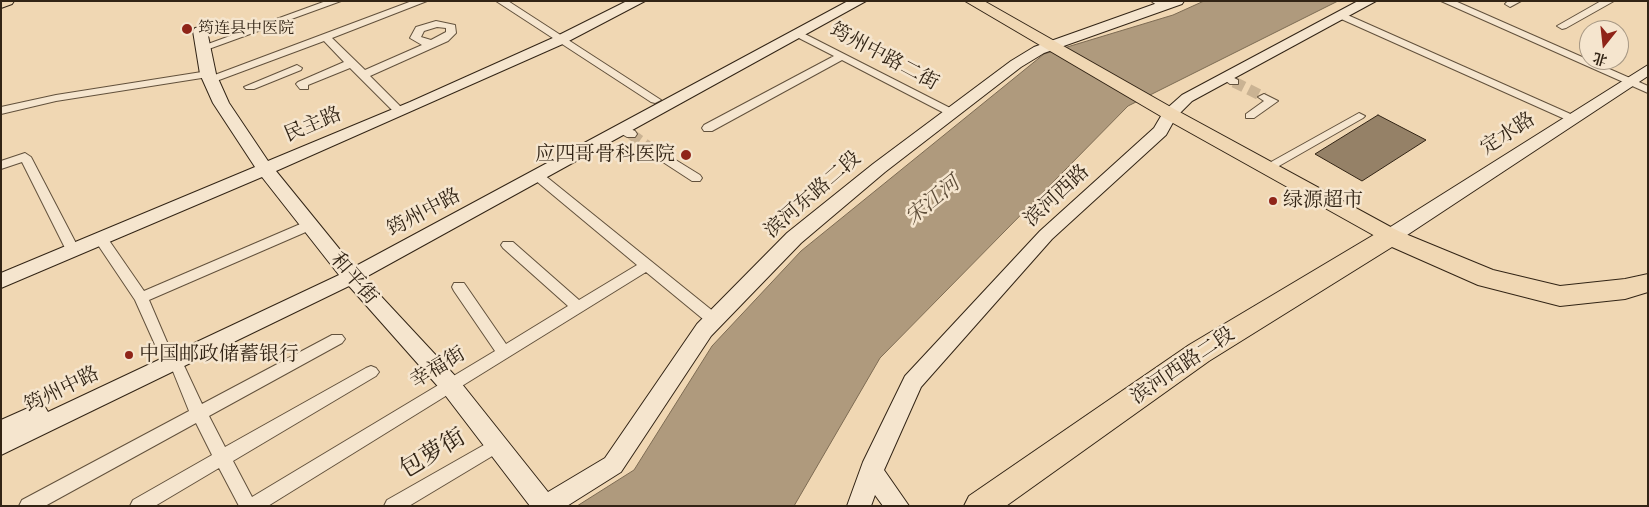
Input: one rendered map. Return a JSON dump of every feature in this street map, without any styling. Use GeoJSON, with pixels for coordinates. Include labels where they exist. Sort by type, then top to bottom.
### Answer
{"type":"FeatureCollection","features":[{"type":"Feature","properties":{"kind":"highway"},"geometry":{"type":"LineString","coordinates":[[1391,236],[1487,278],[1560,296],[1625,289],[1648,283]]}},
{"type":"Feature","properties":{"kind":"highway","name":"滨河西路二段"},"geometry":{"type":"LineString","coordinates":[[980,506],[1199,353],[1391,236]]}},
{"type":"Feature","properties":{"kind":"main road"},"geometry":{"type":"LineString","coordinates":[[1,3],[7,1]]}},
{"type":"Feature","properties":{"kind":"main road"},"geometry":{"type":"LineString","coordinates":[[972,1],[1170,114],[1391,236]]}},
{"type":"Feature","properties":{"kind":"street"},"geometry":{"type":"LineString","coordinates":[[201,40],[336,1]]}},
{"type":"Feature","properties":{"kind":"street"},"geometry":{"type":"LineString","coordinates":[[1,111],[56,98],[209,77],[326,38],[422,1]]}},
{"type":"Feature","properties":{"kind":"street"},"geometry":{"type":"LineString","coordinates":[[501,1],[655,100]]}},
{"type":"Feature","properties":{"kind":"street","name":"民主路"},"geometry":{"type":"LineString","coordinates":[[1,281],[400,112],[560,40],[638,1]]}},
{"type":"Feature","properties":{"kind":"street","name":"筠州中路"},"geometry":{"type":"LineString","coordinates":[[348,273],[655,100],[838,1]]}},
{"type":"Feature","properties":{"kind":"street","name":"筠州中路"},"geometry":{"type":"LineString","coordinates":[[1,444],[171,357],[348,273],[627,132],[859,1]]}},
{"type":"Feature","properties":{"kind":"street","name":"滨河西路"},"geometry":{"type":"LineString","coordinates":[[859,506],[875,462],[913,382],[1046,235],[1160,131],[1170,114],[1187,98],[1231,79],[1369,1]]}},
{"type":"Feature","properties":{"kind":"street"},"geometry":{"type":"LineString","coordinates":[[1446,1],[1648,90]]}},
{"type":"Feature","properties":{"kind":"street"},"geometry":{"type":"LineString","coordinates":[[1562,26],[1609,1]]}},
{"type":"Feature","properties":{"kind":"street","name":"滨河东路二段"},"geometry":{"type":"LineString","coordinates":[[545,506],[613,465],[704,330],[794,238],[879,168],[1016,64],[1049,45],[1166,3]]}},
{"type":"Feature","properties":{"kind":"street"},"geometry":{"type":"LineString","coordinates":[[1343,16],[1571,118]]}},
{"type":"Feature","properties":{"kind":"street","name":"筠州中路二街"},"geometry":{"type":"LineString","coordinates":[[799,34],[952,113]]}},
{"type":"Feature","properties":{"kind":"street"},"geometry":{"type":"LineString","coordinates":[[326,38],[400,112]]}},
{"type":"Feature","properties":{"kind":"street","name":"和平街"},"geometry":{"type":"LineString","coordinates":[[201,40],[209,77],[221,103],[264,169],[348,273],[450,385],[545,506]]}},
{"type":"Feature","properties":{"kind":"street"},"geometry":{"type":"LineString","coordinates":[[364,75],[427,49],[438,42]]}},
{"type":"Feature","properties":{"kind":"street"},"geometry":{"type":"LineString","coordinates":[[708,128],[842,56]]}},
{"type":"Feature","properties":{"kind":"street"},"geometry":{"type":"LineString","coordinates":[[282,74],[296,87],[303,86],[352,63]]}},
{"type":"Feature","properties":{"kind":"street"},"geometry":{"type":"LineString","coordinates":[[250,87],[297,68]]}},
{"type":"Feature","properties":{"kind":"street","name":"定水路"},"geometry":{"type":"LineString","coordinates":[[1391,236],[1648,68]]}},
{"type":"Feature","properties":{"kind":"street"},"geometry":{"type":"LineString","coordinates":[[1250,116],[1272,101],[1264,97]]}},
{"type":"Feature","properties":{"kind":"street"},"geometry":{"type":"LineString","coordinates":[[1268,167],[1359,116]]}},
{"type":"Feature","properties":{"kind":"street"},"geometry":{"type":"LineString","coordinates":[[653,150],[696,178]]}},
{"type":"Feature","properties":{"kind":"street"},"geometry":{"type":"LineString","coordinates":[[1,164],[25,156],[73,251]]}},
{"type":"Feature","properties":{"kind":"street"},"geometry":{"type":"LineString","coordinates":[[539,177],[714,320]]}},
{"type":"Feature","properties":{"kind":"street"},"geometry":{"type":"LineString","coordinates":[[141,298],[310,225]]}},
{"type":"Feature","properties":{"kind":"street"},"geometry":{"type":"LineString","coordinates":[[101,239],[141,298],[199,414],[250,506]]}},
{"type":"Feature","properties":{"kind":"street"},"geometry":{"type":"LineString","coordinates":[[508,245],[578,307]]}},
{"type":"Feature","properties":{"kind":"street","name":"幸福街"},"geometry":{"type":"LineString","coordinates":[[250,506],[646,266]]}},
{"type":"Feature","properties":{"kind":"street"},"geometry":{"type":"LineString","coordinates":[[459,287],[504,352]]}},
{"type":"Feature","properties":{"kind":"street"},"geometry":{"type":"LineString","coordinates":[[28,506],[337,339]]}},
{"type":"Feature","properties":{"kind":"street","name":"筠州中路"},"geometry":{"type":"LineString","coordinates":[[1,430],[171,357]]}},
{"type":"Feature","properties":{"kind":"street"},"geometry":{"type":"LineString","coordinates":[[140,506],[372,372]]}},
{"type":"Feature","properties":{"kind":"street","name":"包萝街"},"geometry":{"type":"LineString","coordinates":[[393,506],[498,444]]}},
{"type":"Feature","properties":{"kind":"street"},"geometry":{"type":"LineString","coordinates":[[872,474],[897,506]]}},
{"type":"Feature","properties":{"kind":"water","name":"宋江河"},"geometry":{"type":"Polygon","coordinates":[[[1204,1],[1338,1],[1128,106],[880,358],[794,506],[577,506],[634,470],[712,346],[801,251],[1044,54],[1173,15],[1204,1]]]}},
{"type":"Feature","properties":{"kind":"building"},"geometry":{"type":"Polygon","coordinates":[[[1378,115],[1426,140],[1362,181],[1315,154],[1378,115]]]}},
{"type":"Feature","properties":{"kind":"tunnel"},"geometry":{"type":"LineString","coordinates":[[1234,82],[1264,97]]}},
{"type":"Feature","properties":{"kind":"tunnel"},"geometry":{"type":"LineString","coordinates":[[631,134],[653,150]]}},
{"type":"Feature","properties":{"kind":"place","name":"筠连县中医院"},"geometry":{"type":"Point","coordinates":[187,29]}},
{"type":"Feature","properties":{"kind":"place","name":"应四哥骨科医院"},"geometry":{"type":"Point","coordinates":[686,155]}},
{"type":"Feature","properties":{"kind":"place","name":"绿源超市"},"geometry":{"type":"Point","coordinates":[1273,201]}},
{"type":"Feature","properties":{"kind":"place","name":"中国邮政储蓄银行"},"geometry":{"type":"Point","coordinates":[129,355]}}]}
